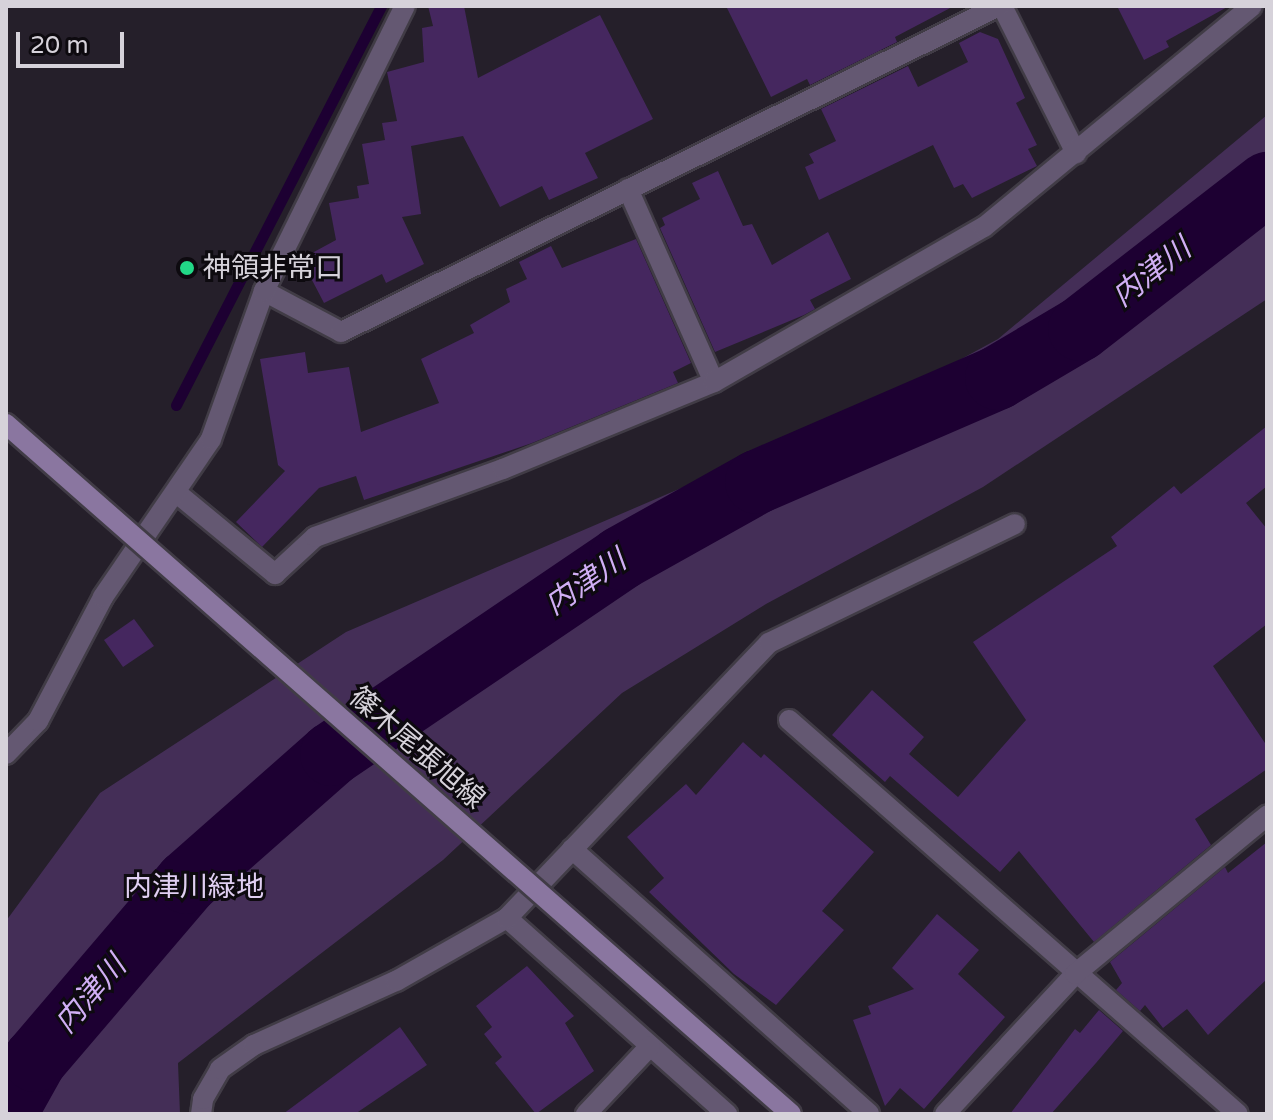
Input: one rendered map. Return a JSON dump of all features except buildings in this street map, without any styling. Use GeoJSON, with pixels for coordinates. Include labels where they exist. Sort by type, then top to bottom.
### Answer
{"type":"FeatureCollection","features":[{"type":"Feature","properties":{"kind":"main road","name":"篠木尾張旭線"},"geometry":{"type":"LineString","coordinates":[[6,424],[791,1114]]}},
{"type":"Feature","properties":{"kind":"street"},"geometry":{"type":"LineString","coordinates":[[6,754],[38,721],[103,597],[178,494],[211,439],[264,291],[405,6]]}},
{"type":"Feature","properties":{"kind":"street"},"geometry":{"type":"LineString","coordinates":[[264,291],[341,332],[1001,6],[1076,153]]}},
{"type":"Feature","properties":{"kind":"street"},"geometry":{"type":"LineString","coordinates":[[178,494],[275,574],[315,537],[503,469],[714,382],[984,227],[1252,6]]}},
{"type":"Feature","properties":{"kind":"street"},"geometry":{"type":"LineString","coordinates":[[628,189],[714,382]]}},
{"type":"Feature","properties":{"kind":"street"},"geometry":{"type":"LineString","coordinates":[[201,1114],[203,1099],[220,1069],[254,1045],[396,981],[507,918],[769,643],[1015,524]]}},
{"type":"Feature","properties":{"kind":"street"},"geometry":{"type":"LineString","coordinates":[[789,720],[1238,1114]]}},
{"type":"Feature","properties":{"kind":"street"},"geometry":{"type":"LineString","coordinates":[[945,1114],[1075,974],[1267,816]]}},
{"type":"Feature","properties":{"kind":"street"},"geometry":{"type":"LineString","coordinates":[[572,849],[869,1114]]}},
{"type":"Feature","properties":{"kind":"street"},"geometry":{"type":"LineString","coordinates":[[507,918],[727,1114]]}},
{"type":"Feature","properties":{"kind":"street"},"geometry":{"type":"LineString","coordinates":[[586,1114],[650,1046]]}},
{"type":"Feature","properties":{"kind":"green space","name":"内津川緑地"},"geometry":{"type":"Polygon","coordinates":[[[1267,115],[1267,299],[983,487],[766,604],[622,693],[443,860],[178,1063],[180,1114],[6,1114],[6,921],[100,793],[346,632],[884,401],[998,339],[1267,115]]]}},
{"type":"Feature","properties":{"kind":"waterway"},"geometry":{"type":"LineString","coordinates":[[176,405],[381,6]]}},
{"type":"Feature","properties":{"kind":"waterway","name":"内津川"},"geometry":{"type":"LineString","coordinates":[[6,1112],[35,1060],[187,882],[332,754],[621,558],[757,482],[997,378],[1080,329],[1267,184]]}},
{"type":"Feature","properties":{"kind":"place","name":"神領非常口"},"geometry":{"type":"Point","coordinates":[187,268]}}]}
